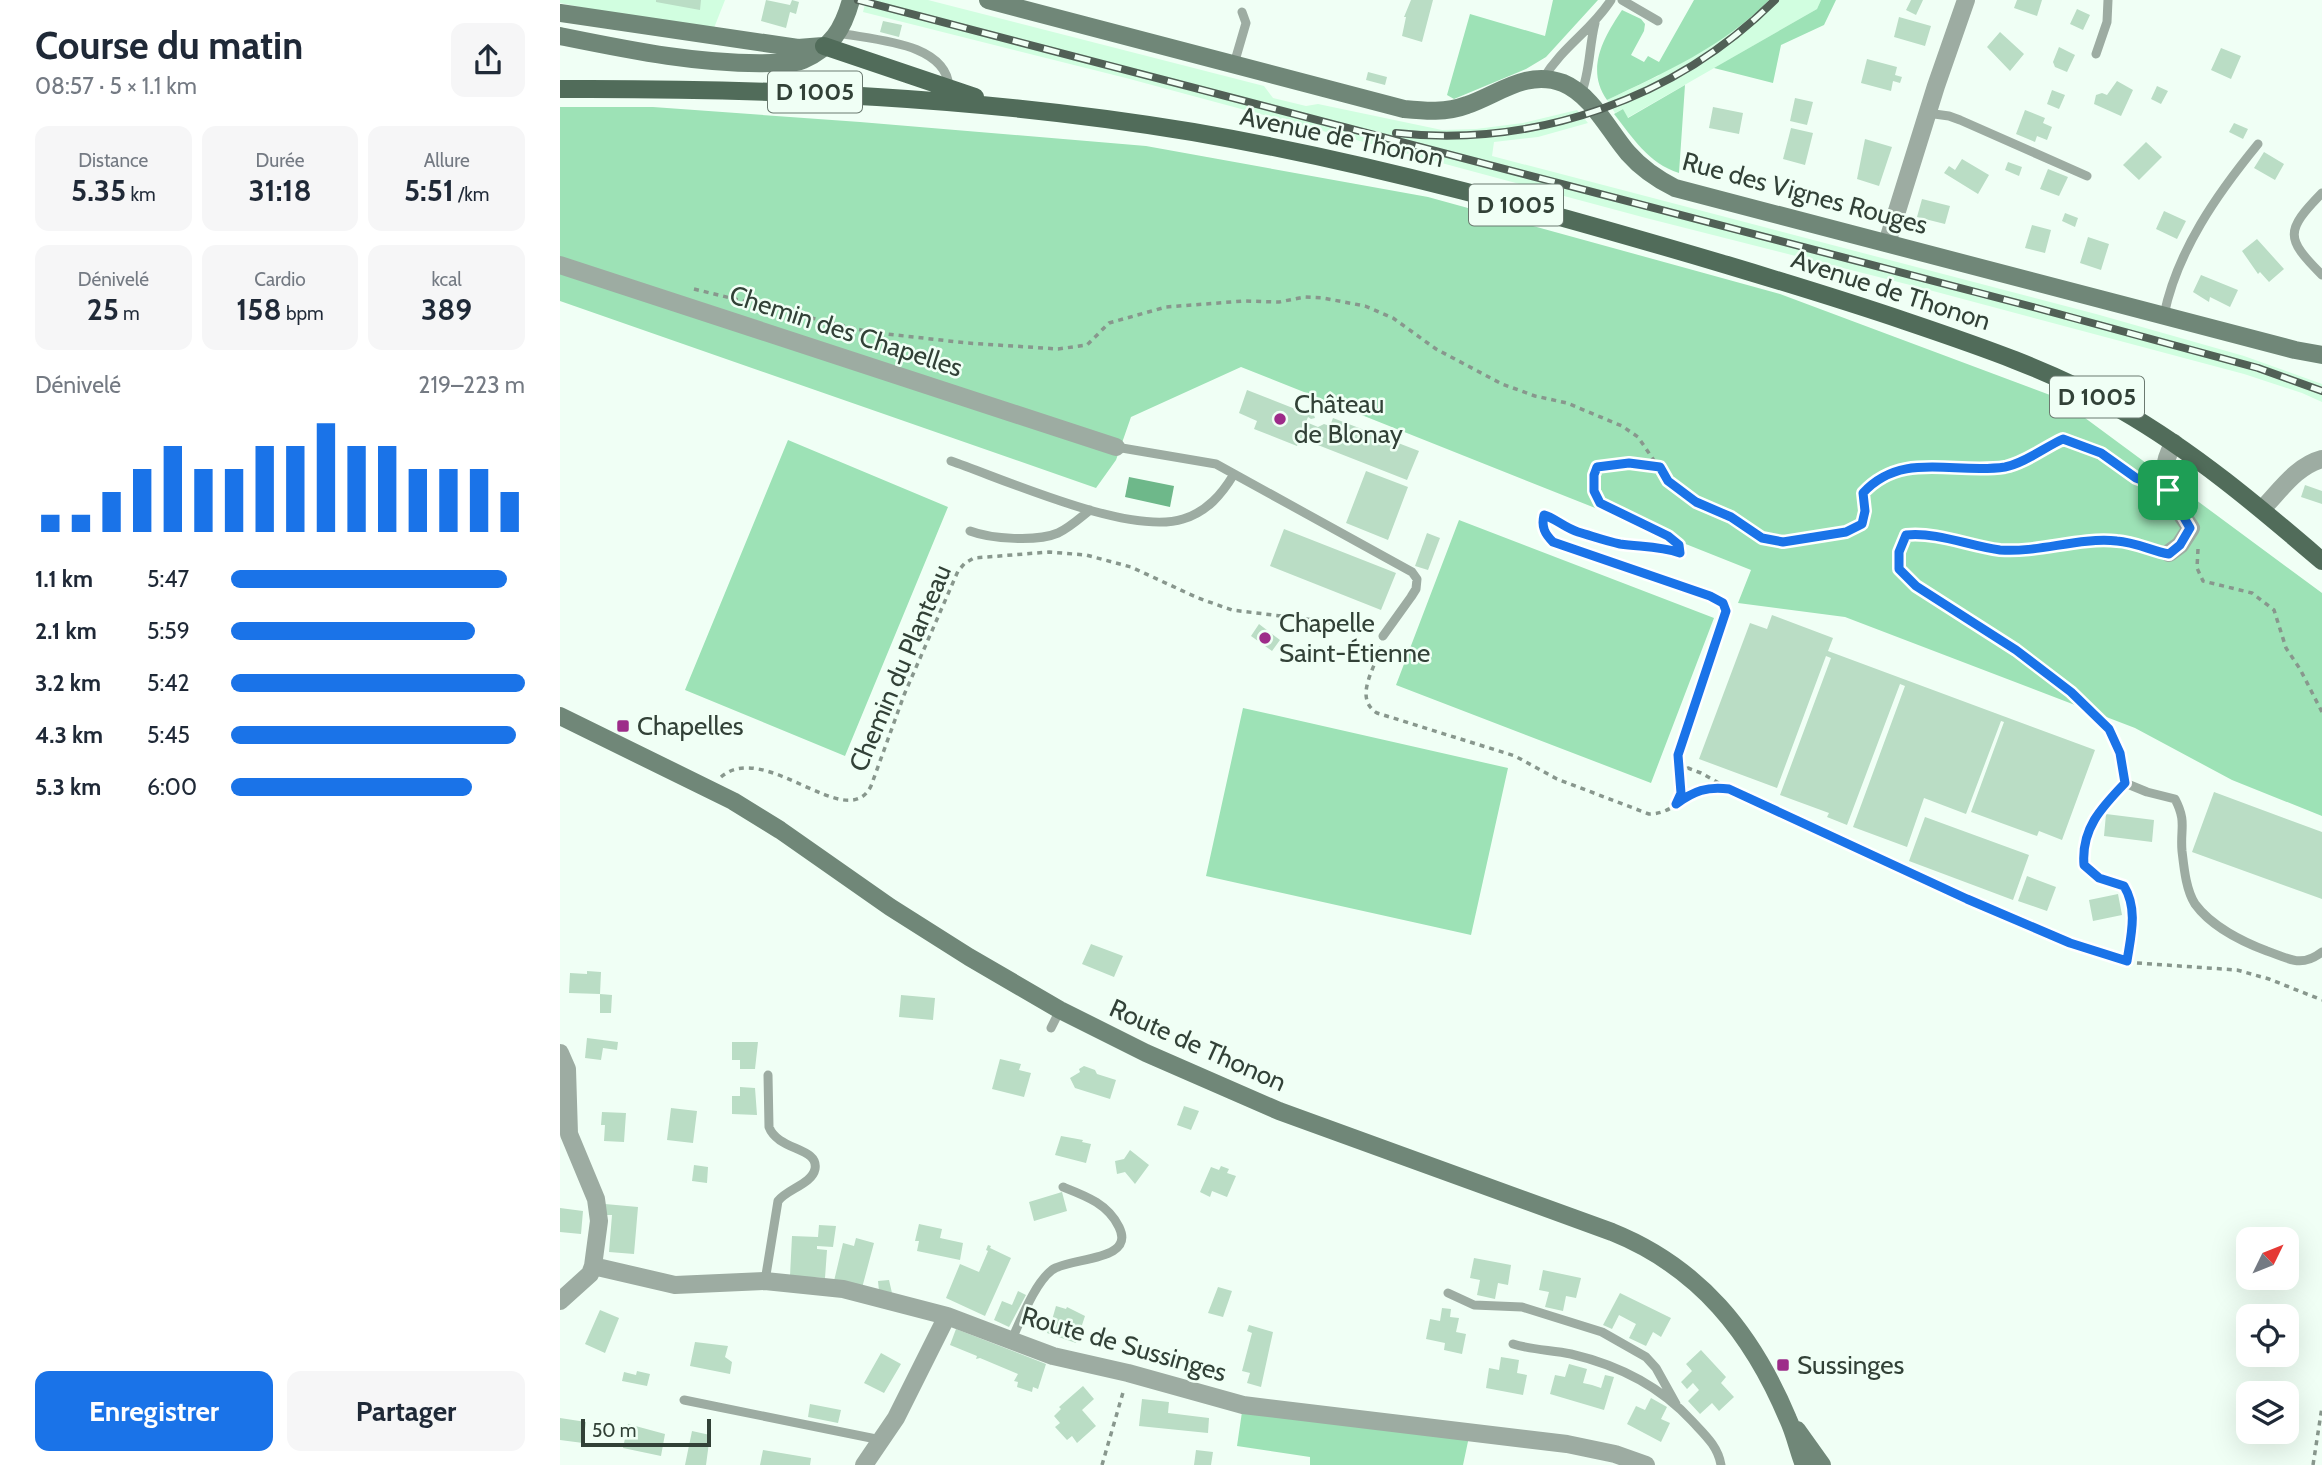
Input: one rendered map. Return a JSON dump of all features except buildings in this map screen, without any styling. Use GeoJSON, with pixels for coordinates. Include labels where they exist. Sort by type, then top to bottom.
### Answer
{"type":"FeatureCollection","features":[{"type":"Feature","properties":{"kind":"main road"},"geometry":{"type":"LineString","coordinates":[[824,46],[998,106]]}},
{"type":"Feature","properties":{"kind":"main road","name":"Avenue de Thonon"},"geometry":{"type":"LineString","coordinates":[[560,89],[790,91],[998,106],[1151,126],[1288,150],[1456,189],[1662,245],[1835,298],[2003,355],[2091,394],[2174,443],[2233,485],[2322,561]]}},
{"type":"Feature","properties":{"kind":"street"},"geometry":{"type":"LineString","coordinates":[[560,36],[695,60],[791,63],[805,60],[839,33],[851,0]]}},
{"type":"Feature","properties":{"kind":"street"},"geometry":{"type":"LineString","coordinates":[[1890,234],[1927,113],[1966,0]]}},
{"type":"Feature","properties":{"kind":"street"},"geometry":{"type":"LineString","coordinates":[[995,1],[1404,109],[1441,111],[1467,106],[1521,81],[1543,79]]}},
{"type":"Feature","properties":{"kind":"street"},"geometry":{"type":"LineString","coordinates":[[560,13],[798,48],[824,46]]}},
{"type":"Feature","properties":{"kind":"street"},"geometry":{"type":"LineString","coordinates":[[695,60],[705,56],[709,46],[704,37],[699,35]]}},
{"type":"Feature","properties":{"kind":"street","name":"Rue des Vignes Rouges"},"geometry":{"type":"LineString","coordinates":[[1543,79],[1563,83],[1581,94],[1637,163],[1665,183],[1686,191],[1890,234],[2164,315],[2322,355]]}},
{"type":"Feature","properties":{"kind":"street","name":"Chemin des Chapelles"},"geometry":{"type":"LineString","coordinates":[[560,265],[1116,447]]}},
{"type":"Feature","properties":{"kind":"street"},"geometry":{"type":"LineString","coordinates":[[2169,554],[2180,545],[2190,528],[2168,490],[2163,470],[2174,443]]}},
{"type":"Feature","properties":{"kind":"street"},"geometry":{"type":"LineString","coordinates":[[2262,509],[2297,472],[2322,458]]}},
{"type":"Feature","properties":{"kind":"street","name":"Route de Thonon"},"geometry":{"type":"LineString","coordinates":[[560,716],[709,788],[780,830],[924,929],[1060,1010],[1146,1053],[1234,1093],[1430,1167],[1601,1227],[1661,1255],[1704,1289],[1728,1315],[1755,1353],[1789,1419],[1822,1465]]}},
{"type":"Feature","properties":{"kind":"street"},"geometry":{"type":"LineString","coordinates":[[560,1053],[567,1069],[569,1134],[596,1199],[599,1231],[593,1266],[588,1276],[560,1301]]}},
{"type":"Feature","properties":{"kind":"street","name":"Route de Sussinges"},"geometry":{"type":"LineString","coordinates":[[593,1266],[676,1285],[765,1281],[843,1289],[947,1316],[1054,1356],[1128,1373],[1243,1405],[1567,1444],[1603,1451],[1646,1465]]}},
{"type":"Feature","properties":{"kind":"street"},"geometry":{"type":"LineString","coordinates":[[863,1465],[902,1408],[947,1316]]}},
{"type":"Feature","properties":{"kind":"street","name":"Route de Thonon"},"geometry":{"type":"LineString","coordinates":[[1789,1419],[1804,1465]]}},
{"type":"Feature","properties":{"kind":"lane"},"geometry":{"type":"LineString","coordinates":[[1543,79],[1567,47],[1595,23],[1611,0]]}},
{"type":"Feature","properties":{"kind":"lane"},"geometry":{"type":"LineString","coordinates":[[1622,0],[1658,22]]}},
{"type":"Feature","properties":{"kind":"lane"},"geometry":{"type":"LineString","coordinates":[[2096,54],[2107,22],[2108,0]]}},
{"type":"Feature","properties":{"kind":"lane"},"geometry":{"type":"LineString","coordinates":[[1234,64],[1246,23],[1242,12]]}},
{"type":"Feature","properties":{"kind":"lane"},"geometry":{"type":"LineString","coordinates":[[1581,94],[1586,80],[1595,23]]}},
{"type":"Feature","properties":{"kind":"lane"},"geometry":{"type":"LineString","coordinates":[[839,33],[921,50],[945,70],[949,87]]}},
{"type":"Feature","properties":{"kind":"lane"},"geometry":{"type":"LineString","coordinates":[[1927,113],[1960,120],[2087,176]]}},
{"type":"Feature","properties":{"kind":"lane"},"geometry":{"type":"LineString","coordinates":[[2164,315],[2171,285],[2213,200],[2258,144]]}},
{"type":"Feature","properties":{"kind":"lane"},"geometry":{"type":"LineString","coordinates":[[2322,193],[2298,219],[2294,234],[2298,250],[2322,275]]}},
{"type":"Feature","properties":{"kind":"lane"},"geometry":{"type":"LineString","coordinates":[[1116,447],[1209,462],[1415,575],[1418,579],[1416,589],[1383,636]]}},
{"type":"Feature","properties":{"kind":"lane"},"geometry":{"type":"LineString","coordinates":[[951,461],[1090,510],[1154,523],[1183,519],[1196,514],[1218,497],[1234,474]]}},
{"type":"Feature","properties":{"kind":"lane"},"geometry":{"type":"LineString","coordinates":[[970,531],[999,537],[1049,535],[1064,529],[1090,510]]}},
{"type":"Feature","properties":{"kind":"lane"},"geometry":{"type":"LineString","coordinates":[[2127,961],[2133,915],[2131,899],[2124,886],[2099,878],[2084,865],[2082,846],[2092,822],[2125,783],[2120,753],[2109,729],[2071,692],[2016,650],[1916,586],[1899,569],[1899,552],[1906,535],[1923,533],[2000,550],[2028,550],[2064,543],[2119,541],[2169,554]]}},
{"type":"Feature","properties":{"kind":"lane"},"geometry":{"type":"LineString","coordinates":[[2125,783],[2175,799],[2183,816],[2182,849],[2187,882],[2195,904],[2216,924],[2250,945],[2299,963],[2322,952]]}},
{"type":"Feature","properties":{"kind":"lane"},"geometry":{"type":"LineString","coordinates":[[1051,1028],[1060,1010]]}},
{"type":"Feature","properties":{"kind":"lane"},"geometry":{"type":"LineString","coordinates":[[765,1281],[778,1201],[811,1177],[815,1167],[814,1159],[808,1154],[783,1144],[772,1134],[769,1127],[768,1075]]}},
{"type":"Feature","properties":{"kind":"lane"},"geometry":{"type":"LineString","coordinates":[[1011,1341],[1040,1283],[1048,1273],[1063,1264],[1113,1253],[1121,1243],[1118,1225],[1107,1210],[1095,1200],[1063,1186]]}},
{"type":"Feature","properties":{"kind":"lane"},"geometry":{"type":"LineString","coordinates":[[1448,1293],[1474,1305],[1522,1307],[1602,1332],[1646,1357],[1656,1368],[1676,1404]]}},
{"type":"Feature","properties":{"kind":"lane"},"geometry":{"type":"LineString","coordinates":[[1513,1344],[1606,1364],[1647,1383],[1676,1404],[1710,1441],[1718,1453],[1721,1465]]}},
{"type":"Feature","properties":{"kind":"lane"},"geometry":{"type":"LineString","coordinates":[[684,1400],[882,1440]]}},
{"type":"Feature","properties":{"kind":"path"},"geometry":{"type":"LineString","coordinates":[[694,289],[869,332],[967,343],[1058,349],[1087,345],[1109,323],[1166,307],[1244,301],[1279,302],[1305,297],[1365,306],[1393,318],[1436,349],[1502,384],[1535,396],[1567,403],[1622,426],[1638,437],[1668,481],[1696,502],[1731,517],[1762,538],[1783,542],[1846,532],[1862,524],[1865,511],[1863,493],[1874,481],[1889,472],[1919,467],[1981,469],[2008,466],[2063,439],[2101,453],[2136,478],[2168,490]]}},
{"type":"Feature","properties":{"kind":"path"},"geometry":{"type":"LineString","coordinates":[[1660,467],[1629,463],[1597,467],[1594,491],[1600,503],[1668,536],[1679,545],[1680,553],[1666,548],[1621,544],[1574,531],[1549,516],[1544,515],[1542,523],[1545,533],[1553,542],[1710,596],[1723,603],[1726,611],[1678,755],[1681,793],[1676,804]]}},
{"type":"Feature","properties":{"kind":"path"},"geometry":{"type":"LineString","coordinates":[[2190,528],[2198,550],[2197,568],[2203,582],[2252,593],[2274,610],[2287,648],[2301,669],[2322,712]]}},
{"type":"Feature","properties":{"kind":"path","name":"Chemin du Planteau"},"geometry":{"type":"LineString","coordinates":[[709,788],[728,771],[744,768],[785,777],[846,802],[864,797],[871,786],[904,695],[958,571],[974,558],[1026,553],[1086,555],[1131,567],[1198,598],[1232,610],[1322,621],[1383,636]]}},
{"type":"Feature","properties":{"kind":"path"},"geometry":{"type":"LineString","coordinates":[[1383,636],[1365,694],[1368,705],[1377,713],[1515,756],[1557,779],[1642,812],[1656,814],[1696,791],[1707,788],[1729,789]]}},
{"type":"Feature","properties":{"kind":"path"},"geometry":{"type":"LineString","coordinates":[[1678,772],[1688,768],[1701,773],[1858,850],[2070,943],[2127,961],[2236,970],[2269,979],[2322,1000]]}},
{"type":"Feature","properties":{"kind":"path"},"geometry":{"type":"LineString","coordinates":[[1102,1465],[1128,1373]]}},
{"type":"Feature","properties":{"kind":"path"},"geometry":{"type":"LineString","coordinates":[[2313,1465],[2322,1407]]}},
{"type":"Feature","properties":{"kind":"shaded area"},"geometry":{"type":"Polygon","coordinates":[[[560,0],[725,0],[714,28],[610,13],[560,3],[560,0]]]}},
{"type":"Feature","properties":{"kind":"shaded area"},"geometry":{"type":"Polygon","coordinates":[[[866,0],[928,0],[1264,86],[1273,98],[1306,106],[1318,104],[1442,130],[1523,123],[1577,110],[1588,123],[1538,137],[1494,142],[1492,156],[2096,314],[2244,356],[2322,384],[2322,402],[2244,374],[1646,218],[1126,78],[863,12],[866,0]]]}},
{"type":"Feature","properties":{"kind":"shaded area"},"geometry":{"type":"Polygon","coordinates":[[[1553,0],[1598,0],[1546,57],[1526,69],[1454,99],[1447,95],[1470,14],[1545,36],[1553,0]]]}},
{"type":"Feature","properties":{"kind":"shaded area"},"geometry":{"type":"Polygon","coordinates":[[[1694,0],[1769,0],[1713,45],[1607,100],[1601,88],[1597,65],[1609,31],[1622,10],[1641,19],[1645,24],[1631,55],[1644,62],[1648,56],[1659,62],[1694,0]]]}},
{"type":"Feature","properties":{"kind":"shaded area"},"geometry":{"type":"Polygon","coordinates":[[[1701,0],[1821,0],[1817,9],[1627,118],[1623,109],[1615,113],[1607,100],[1658,76],[1701,0]]]}},
{"type":"Feature","properties":{"kind":"shaded area"},"geometry":{"type":"Polygon","coordinates":[[[1821,0],[1836,0],[1824,25],[1781,45],[1773,83],[1714,68],[1817,9],[1821,0]]]}},
{"type":"Feature","properties":{"kind":"shaded area"},"geometry":{"type":"Polygon","coordinates":[[[1685,85],[1679,173],[1668,169],[1650,156],[1614,114],[1623,109],[1628,118],[1685,85]]]}},
{"type":"Feature","properties":{"kind":"shaded area"},"geometry":{"type":"Polygon","coordinates":[[[560,107],[653,107],[1146,146],[1428,197],[1780,294],[2058,398],[2322,593],[2322,816],[2232,780],[2135,728],[1845,617],[1738,603],[1751,570],[1241,367],[1131,417],[1116,460],[1096,488],[560,301],[560,107]]]}},
{"type":"Feature","properties":{"kind":"shaded area"},"geometry":{"type":"Polygon","coordinates":[[[788,440],[948,507],[845,756],[685,690],[788,440]]]}},
{"type":"Feature","properties":{"kind":"shaded area"},"geometry":{"type":"Polygon","coordinates":[[[1129,477],[1174,486],[1170,507],[1125,497],[1129,477]]]}},
{"type":"Feature","properties":{"kind":"shaded area"},"geometry":{"type":"Polygon","coordinates":[[[1459,520],[1714,618],[1651,783],[1396,685],[1459,520]]]}},
{"type":"Feature","properties":{"kind":"shaded area"},"geometry":{"type":"Polygon","coordinates":[[[1243,708],[1508,768],[1471,935],[1206,876],[1243,708]]]}},
{"type":"Feature","properties":{"kind":"shaded area"},"geometry":{"type":"Polygon","coordinates":[[[1243,1405],[1470,1432],[1463,1465],[1310,1465],[1310,1457],[1237,1446],[1243,1405]]]}},
{"type":"Feature","properties":{"kind":"railway"},"geometry":{"type":"LineString","coordinates":[[858,0],[2033,307],[2258,368],[2322,391]]}},
{"type":"Feature","properties":{"kind":"railway"},"geometry":{"type":"LineString","coordinates":[[1396,133],[1448,136],[1500,132],[1551,124],[1600,109],[1648,90],[1694,65],[1736,35],[1775,0]]}},
{"type":"Feature","properties":{"kind":"place","name":"Château de Blonay"},"geometry":{"type":"Point","coordinates":[1280,419]}},
{"type":"Feature","properties":{"kind":"place","name":"Chapelle Saint-Étienne"},"geometry":{"type":"Point","coordinates":[1265,638]}},
{"type":"Feature","properties":{"kind":"place","name":"Chapelles"},"geometry":{"type":"Point","coordinates":[623,726]}},
{"type":"Feature","properties":{"kind":"place","name":"Sussinges"},"geometry":{"type":"Point","coordinates":[1783,1365]}},
{"type":"Feature","properties":{"kind":"route"},"geometry":{"type":"LineString","coordinates":[[2063,439],[2101,453],[2136,478],[2168,490],[2190,528],[2180,545],[2169,554],[2119,541],[2064,543],[2028,550],[2000,550],[1923,533],[1906,535],[1899,552],[1899,569],[1916,586],[2016,650],[2071,692],[2109,729],[2120,753],[2125,783],[2092,822],[2082,846],[2084,865],[2099,878],[2124,886],[2131,899],[2133,915],[2127,961],[2070,943],[1967,899],[1729,789],[1718,787],[1696,791],[1676,804],[1681,793],[1678,755],[1726,611],[1723,603],[1710,596],[1553,542],[1545,533],[1542,523],[1544,515],[1549,516],[1574,531],[1621,544],[1666,548],[1680,553],[1679,545],[1668,536],[1600,503],[1594,491],[1597,467],[1629,463],[1660,467],[1668,481],[1696,502],[1731,517],[1762,538],[1783,542],[1818,537],[1846,532],[1862,524],[1865,511],[1863,493],[1874,481],[1889,472],[1919,467],[1981,469],[2008,466],[2063,439]]}}]}
